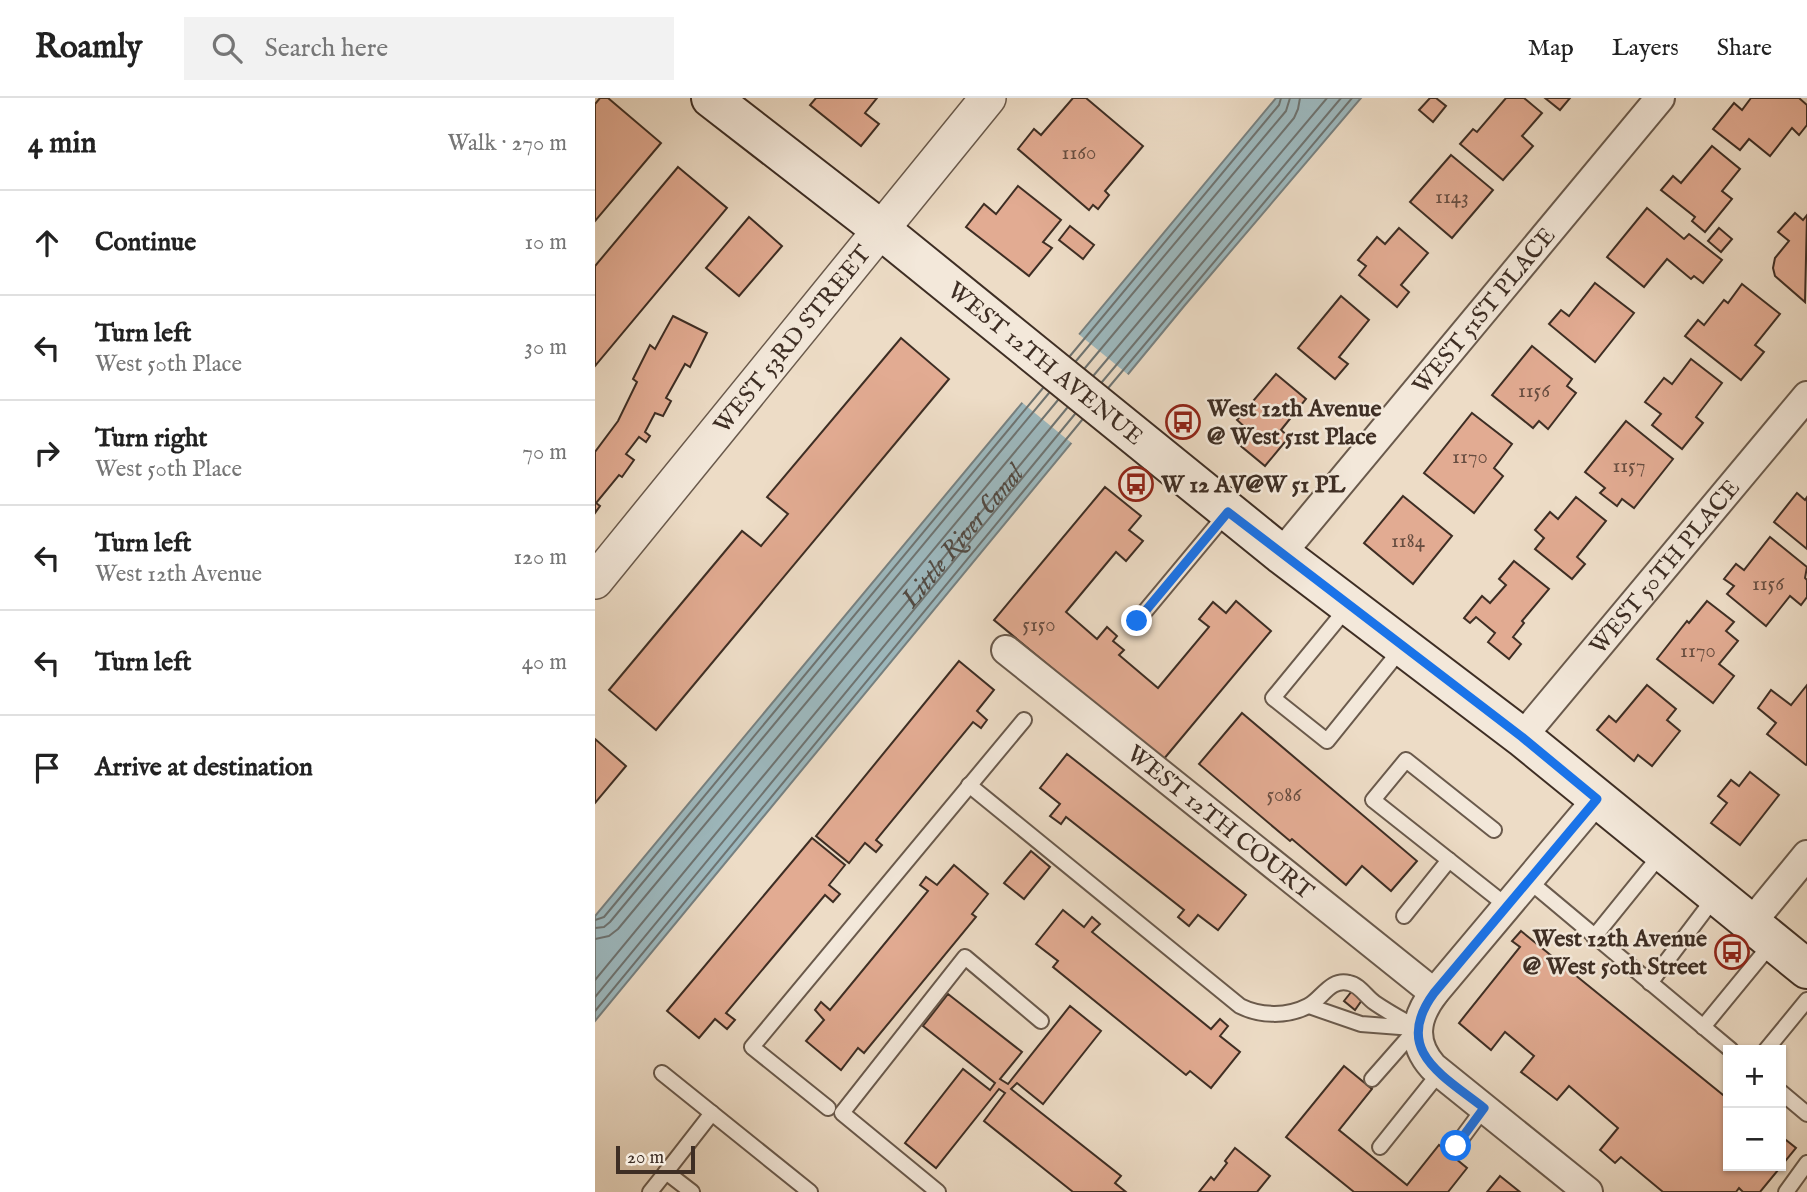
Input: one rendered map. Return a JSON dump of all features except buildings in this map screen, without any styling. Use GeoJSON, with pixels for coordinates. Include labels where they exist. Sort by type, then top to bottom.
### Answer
{"type":"FeatureCollection","features":[{"type":"Feature","properties":{"kind":"main road","name":"WEST 12TH AVENUE"},"geometry":{"type":"LineString","coordinates":[[711,98],[880,229],[1281,554],[1522,737],[1807,969]]}},
{"type":"Feature","properties":{"kind":"street","name":"WEST 53RD STREET"},"geometry":{"type":"LineString","coordinates":[[595,581],[988,98]]}},
{"type":"Feature","properties":{"kind":"street","name":"WEST 51ST PLACE"},"geometry":{"type":"LineString","coordinates":[[1281,554],[1660,98]]}},
{"type":"Feature","properties":{"kind":"street","name":"WEST 50TH PLACE"},"geometry":{"type":"LineString","coordinates":[[1522,737],[1807,396]]}},
{"type":"Feature","properties":{"kind":"street","name":"WEST 12TH COURT"},"geometry":{"type":"LineString","coordinates":[[1006,650],[1434,993]]}},
{"type":"Feature","properties":{"kind":"street"},"geometry":{"type":"LineString","coordinates":[[1588,1192],[1426,1059],[1417,1028],[1421,1013],[1434,993],[1597,799]]}},
{"type":"Feature","properties":{"kind":"street"},"geometry":{"type":"LineString","coordinates":[[1762,933],[1807,855]]}},
{"type":"Feature","properties":{"kind":"lane"},"geometry":{"type":"LineString","coordinates":[[1137,621],[1228,512]]}},
{"type":"Feature","properties":{"kind":"lane"},"geometry":{"type":"LineString","coordinates":[[1349,605],[1273,698],[1327,741],[1403,647]]}},
{"type":"Feature","properties":{"kind":"lane"},"geometry":{"type":"LineString","coordinates":[[828,1108],[752,1047],[1024,720]]}},
{"type":"Feature","properties":{"kind":"lane"},"geometry":{"type":"LineString","coordinates":[[1494,830],[1406,760],[1373,800],[1507,906]]}},
{"type":"Feature","properties":{"kind":"lane"},"geometry":{"type":"LineString","coordinates":[[969,785],[1240,1006],[1252,1012],[1269,1015],[1309,1006],[1330,986],[1348,983],[1357,987],[1373,1002],[1417,1028]]}},
{"type":"Feature","properties":{"kind":"lane"},"geometry":{"type":"LineString","coordinates":[[1594,936],[1663,852]]}},
{"type":"Feature","properties":{"kind":"lane"},"geometry":{"type":"LineString","coordinates":[[1403,916],[1449,860]]}},
{"type":"Feature","properties":{"kind":"lane"},"geometry":{"type":"LineString","coordinates":[[1529,881],[1725,1045]]}},
{"type":"Feature","properties":{"kind":"lane"},"geometry":{"type":"LineString","coordinates":[[1650,983],[1716,896]]}},
{"type":"Feature","properties":{"kind":"lane"},"geometry":{"type":"LineString","coordinates":[[1703,1027],[1762,933]]}},
{"type":"Feature","properties":{"kind":"lane"},"geometry":{"type":"LineString","coordinates":[[938,1192],[842,1113],[965,957],[1041,1021]]}},
{"type":"Feature","properties":{"kind":"lane"},"geometry":{"type":"LineString","coordinates":[[1770,1045],[1807,1000]]}},
{"type":"Feature","properties":{"kind":"lane"},"geometry":{"type":"LineString","coordinates":[[1309,1006],[1361,1024],[1417,1028]]}},
{"type":"Feature","properties":{"kind":"lane"},"geometry":{"type":"LineString","coordinates":[[1372,1079],[1417,1028]]}},
{"type":"Feature","properties":{"kind":"lane"},"geometry":{"type":"LineString","coordinates":[[1380,1147],[1440,1072]]}},
{"type":"Feature","properties":{"kind":"lane"},"geometry":{"type":"LineString","coordinates":[[662,1073],[810,1192]]}},
{"type":"Feature","properties":{"kind":"lane"},"geometry":{"type":"LineString","coordinates":[[1786,1096],[1807,1114]]}},
{"type":"Feature","properties":{"kind":"lane"},"geometry":{"type":"LineString","coordinates":[[1456,1146],[1484,1108]]}},
{"type":"Feature","properties":{"kind":"lane"},"geometry":{"type":"LineString","coordinates":[[650,1192],[712,1113]]}},
{"type":"Feature","properties":{"kind":"lane"},"geometry":{"type":"LineString","coordinates":[[1786,1192],[1807,1163]]}},
{"type":"Feature","properties":{"kind":"lane"},"geometry":{"type":"LineString","coordinates":[[666,1172],[692,1192]]}},
{"type":"Feature","properties":{"kind":"water","name":"Little River Canal"},"geometry":{"type":"Polygon","coordinates":[[[1276,98],[1361,98],[1185,305],[595,1021],[595,916],[1276,98]]]}},
{"type":"Feature","properties":{"kind":"pier"},"geometry":{"type":"Polygon","coordinates":[[[1076,332],[1131,377],[1074,445],[1019,400],[1076,332]]]}},
{"type":"Feature","properties":{"kind":"place","name":"West 12th Avenue @ West 51st Place"},"geometry":{"type":"Point","coordinates":[1183,422]}},
{"type":"Feature","properties":{"kind":"place","name":"W 12 AV@W 51 PL"},"geometry":{"type":"Point","coordinates":[1136,484]}},
{"type":"Feature","properties":{"kind":"place","name":"West 12th Avenue @ West 50th Street"},"geometry":{"type":"Point","coordinates":[1732,952]}},
{"type":"Feature","properties":{"kind":"route"},"geometry":{"type":"LineString","coordinates":[[1137,621],[1228,512],[1522,737],[1597,799],[1434,993],[1421,1013],[1417,1039],[1426,1059],[1484,1108],[1456,1146]]}}]}
